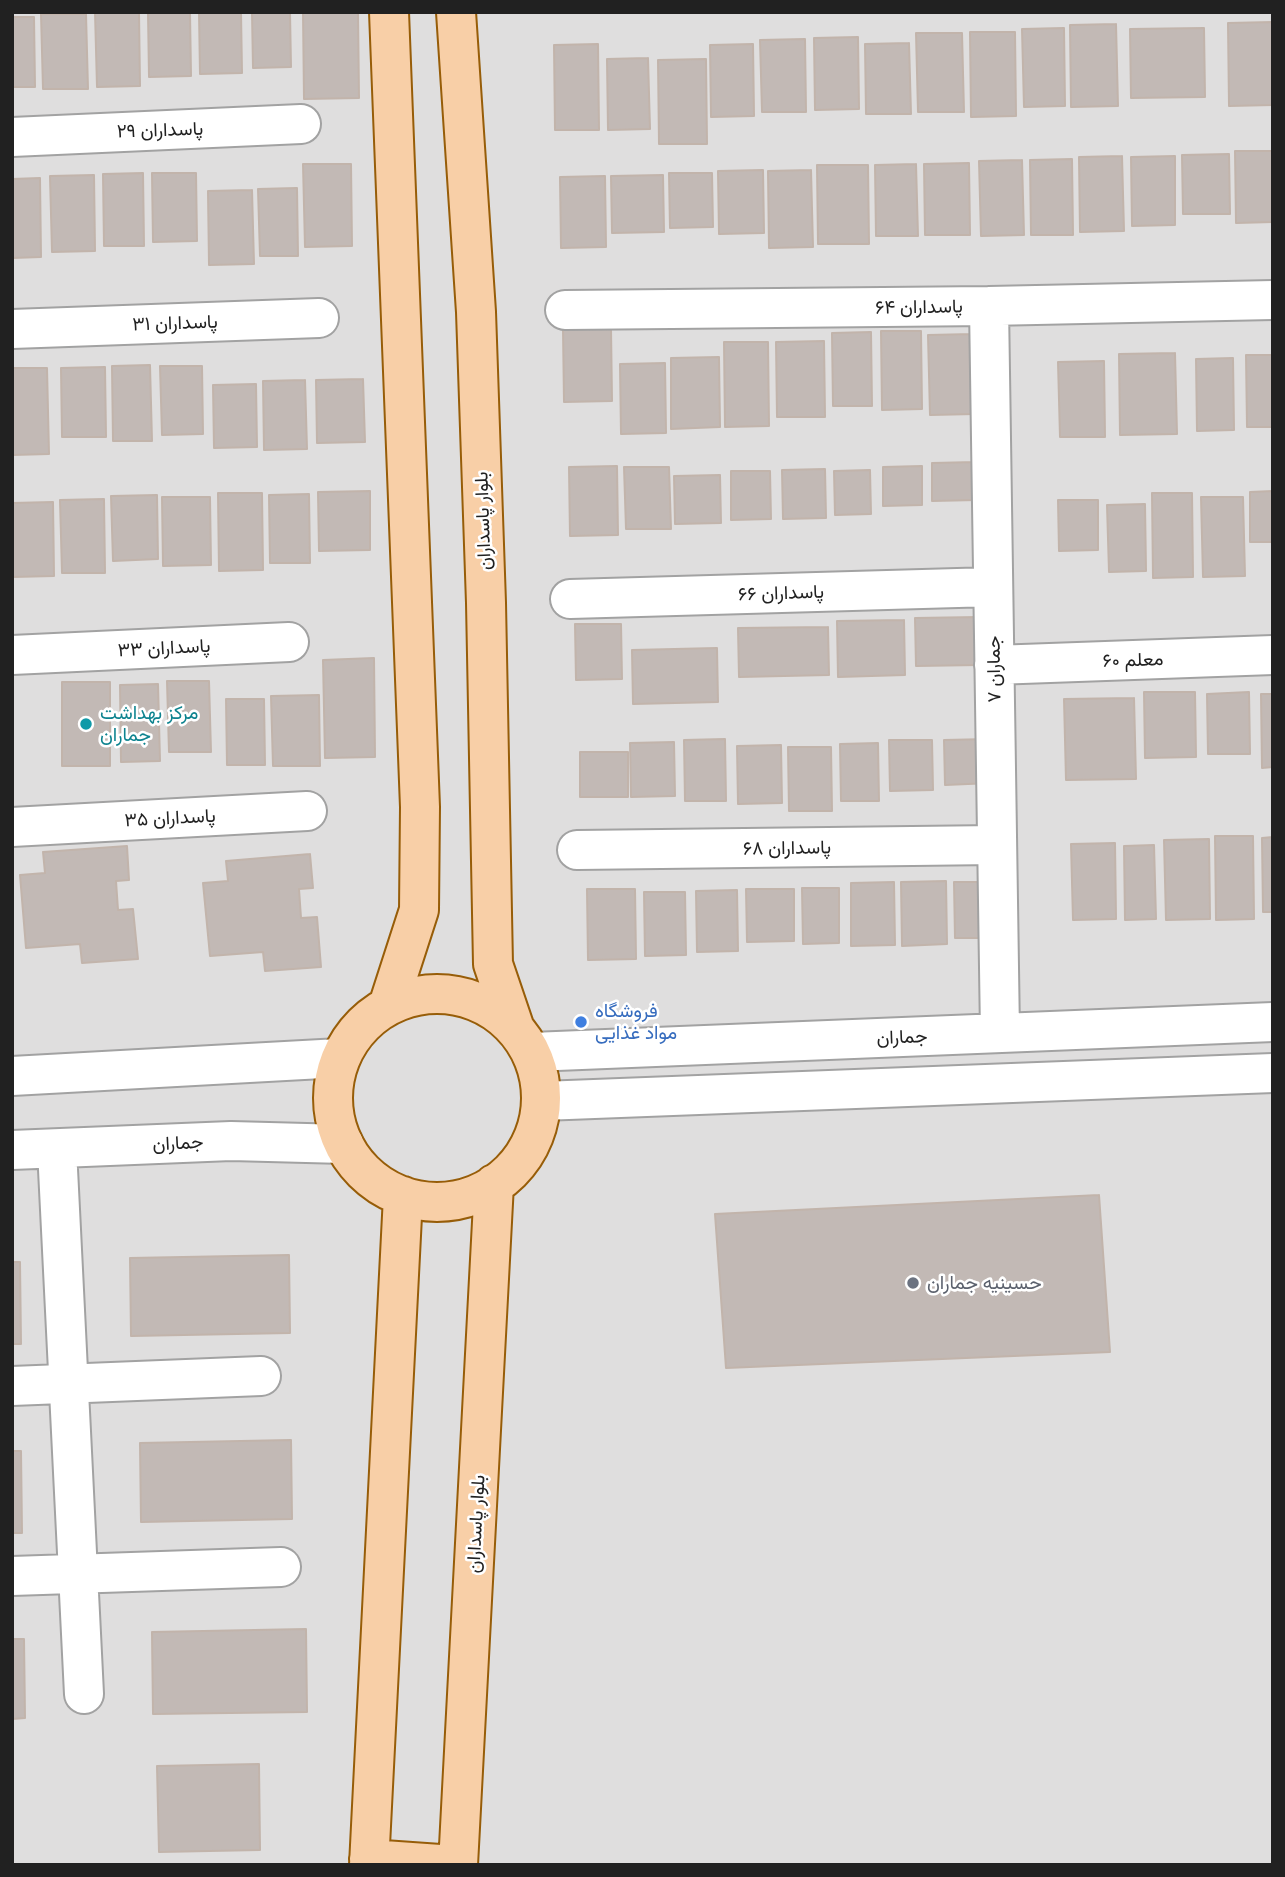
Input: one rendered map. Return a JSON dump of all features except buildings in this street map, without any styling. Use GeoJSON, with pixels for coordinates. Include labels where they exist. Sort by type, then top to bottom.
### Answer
{"type":"FeatureCollection","features":[{"type":"Feature","properties":{"kind":"main road"},"geometry":{"type":"LineString","coordinates":[[388,1006],[419,910],[420,820],[389,12]]}},
{"type":"Feature","properties":{"kind":"main road","name":"بلوار پاسداران"},"geometry":{"type":"LineString","coordinates":[[456,12],[476,312],[486,603],[493,964],[523,1039]]}},
{"type":"Feature","properties":{"kind":"main road"},"geometry":{"type":"LineString","coordinates":[[421,995],[456,995],[489,1007],[523,1039],[540,1076],[542,1101],[538,1129],[525,1155],[506,1177],[481,1192],[456,1200],[429,1201],[403,1196],[379,1184],[358,1166],[344,1144],[334,1116],[333,1087],[340,1058],[352,1037],[368,1020],[388,1006],[421,995]]}},
{"type":"Feature","properties":{"kind":"main road","name":"بلوار پاسداران"},"geometry":{"type":"LineString","coordinates":[[456,1865],[494,1184]]}},
{"type":"Feature","properties":{"kind":"main road"},"geometry":{"type":"LineString","coordinates":[[403,1196],[369,1862],[456,1865]]}},
{"type":"Feature","properties":{"kind":"street","name":"پاسداران ۲۹"},"geometry":{"type":"LineString","coordinates":[[16,136],[301,124]]}},
{"type":"Feature","properties":{"kind":"street","name":"پاسداران ۶۴"},"geometry":{"type":"LineString","coordinates":[[565,310],[1273,300]]}},
{"type":"Feature","properties":{"kind":"street","name":"جماران ۷"},"geometry":{"type":"LineString","coordinates":[[989,306],[1000,1033]]}},
{"type":"Feature","properties":{"kind":"street","name":"پاسداران ۳۱"},"geometry":{"type":"LineString","coordinates":[[22,328],[319,318]]}},
{"type":"Feature","properties":{"kind":"street","name":"پاسداران ۶۶"},"geometry":{"type":"LineString","coordinates":[[570,599],[993,587]]}},
{"type":"Feature","properties":{"kind":"street","name":"پاسداران ۳۳"},"geometry":{"type":"LineString","coordinates":[[25,654],[289,642]]}},
{"type":"Feature","properties":{"kind":"street","name":"معلم ۶۰"},"geometry":{"type":"LineString","coordinates":[[994,665],[1273,655]]}},
{"type":"Feature","properties":{"kind":"street","name":"پاسداران ۳۵"},"geometry":{"type":"LineString","coordinates":[[23,826],[307,811]]}},
{"type":"Feature","properties":{"kind":"street","name":"پاسداران ۶۸"},"geometry":{"type":"LineString","coordinates":[[577,850],[996,845]]}},
{"type":"Feature","properties":{"kind":"street","name":"جماران"},"geometry":{"type":"LineString","coordinates":[[523,1039],[1000,1033],[1273,1022]]}},
{"type":"Feature","properties":{"kind":"street"},"geometry":{"type":"LineString","coordinates":[[12,1076],[340,1058]]}},
{"type":"Feature","properties":{"kind":"street"},"geometry":{"type":"LineString","coordinates":[[542,1101],[1273,1073]]}},
{"type":"Feature","properties":{"kind":"street","name":"جماران"},"geometry":{"type":"LineString","coordinates":[[12,1150],[231,1141],[344,1144]]}},
{"type":"Feature","properties":{"kind":"street"},"geometry":{"type":"LineString","coordinates":[[57,1149],[84,1695]]}},
{"type":"Feature","properties":{"kind":"street"},"geometry":{"type":"LineString","coordinates":[[12,1386],[261,1376]]}},
{"type":"Feature","properties":{"kind":"street"},"geometry":{"type":"LineString","coordinates":[[12,1576],[281,1567]]}},
{"type":"Feature","properties":{"kind":"shaded area"},"geometry":{"type":"Polygon","coordinates":[[[12,12],[1273,12],[1273,1865],[12,1865],[12,12]]]}},
{"type":"Feature","properties":{"kind":"place","name":"مرکز بهداشت جماران"},"geometry":{"type":"Point","coordinates":[86,724]}},
{"type":"Feature","properties":{"kind":"place","name":"فروشگاه مواد غذایی"},"geometry":{"type":"Point","coordinates":[581,1022]}},
{"type":"Feature","properties":{"kind":"place","name":"حسینیه جماران"},"geometry":{"type":"Point","coordinates":[913,1283]}}]}
